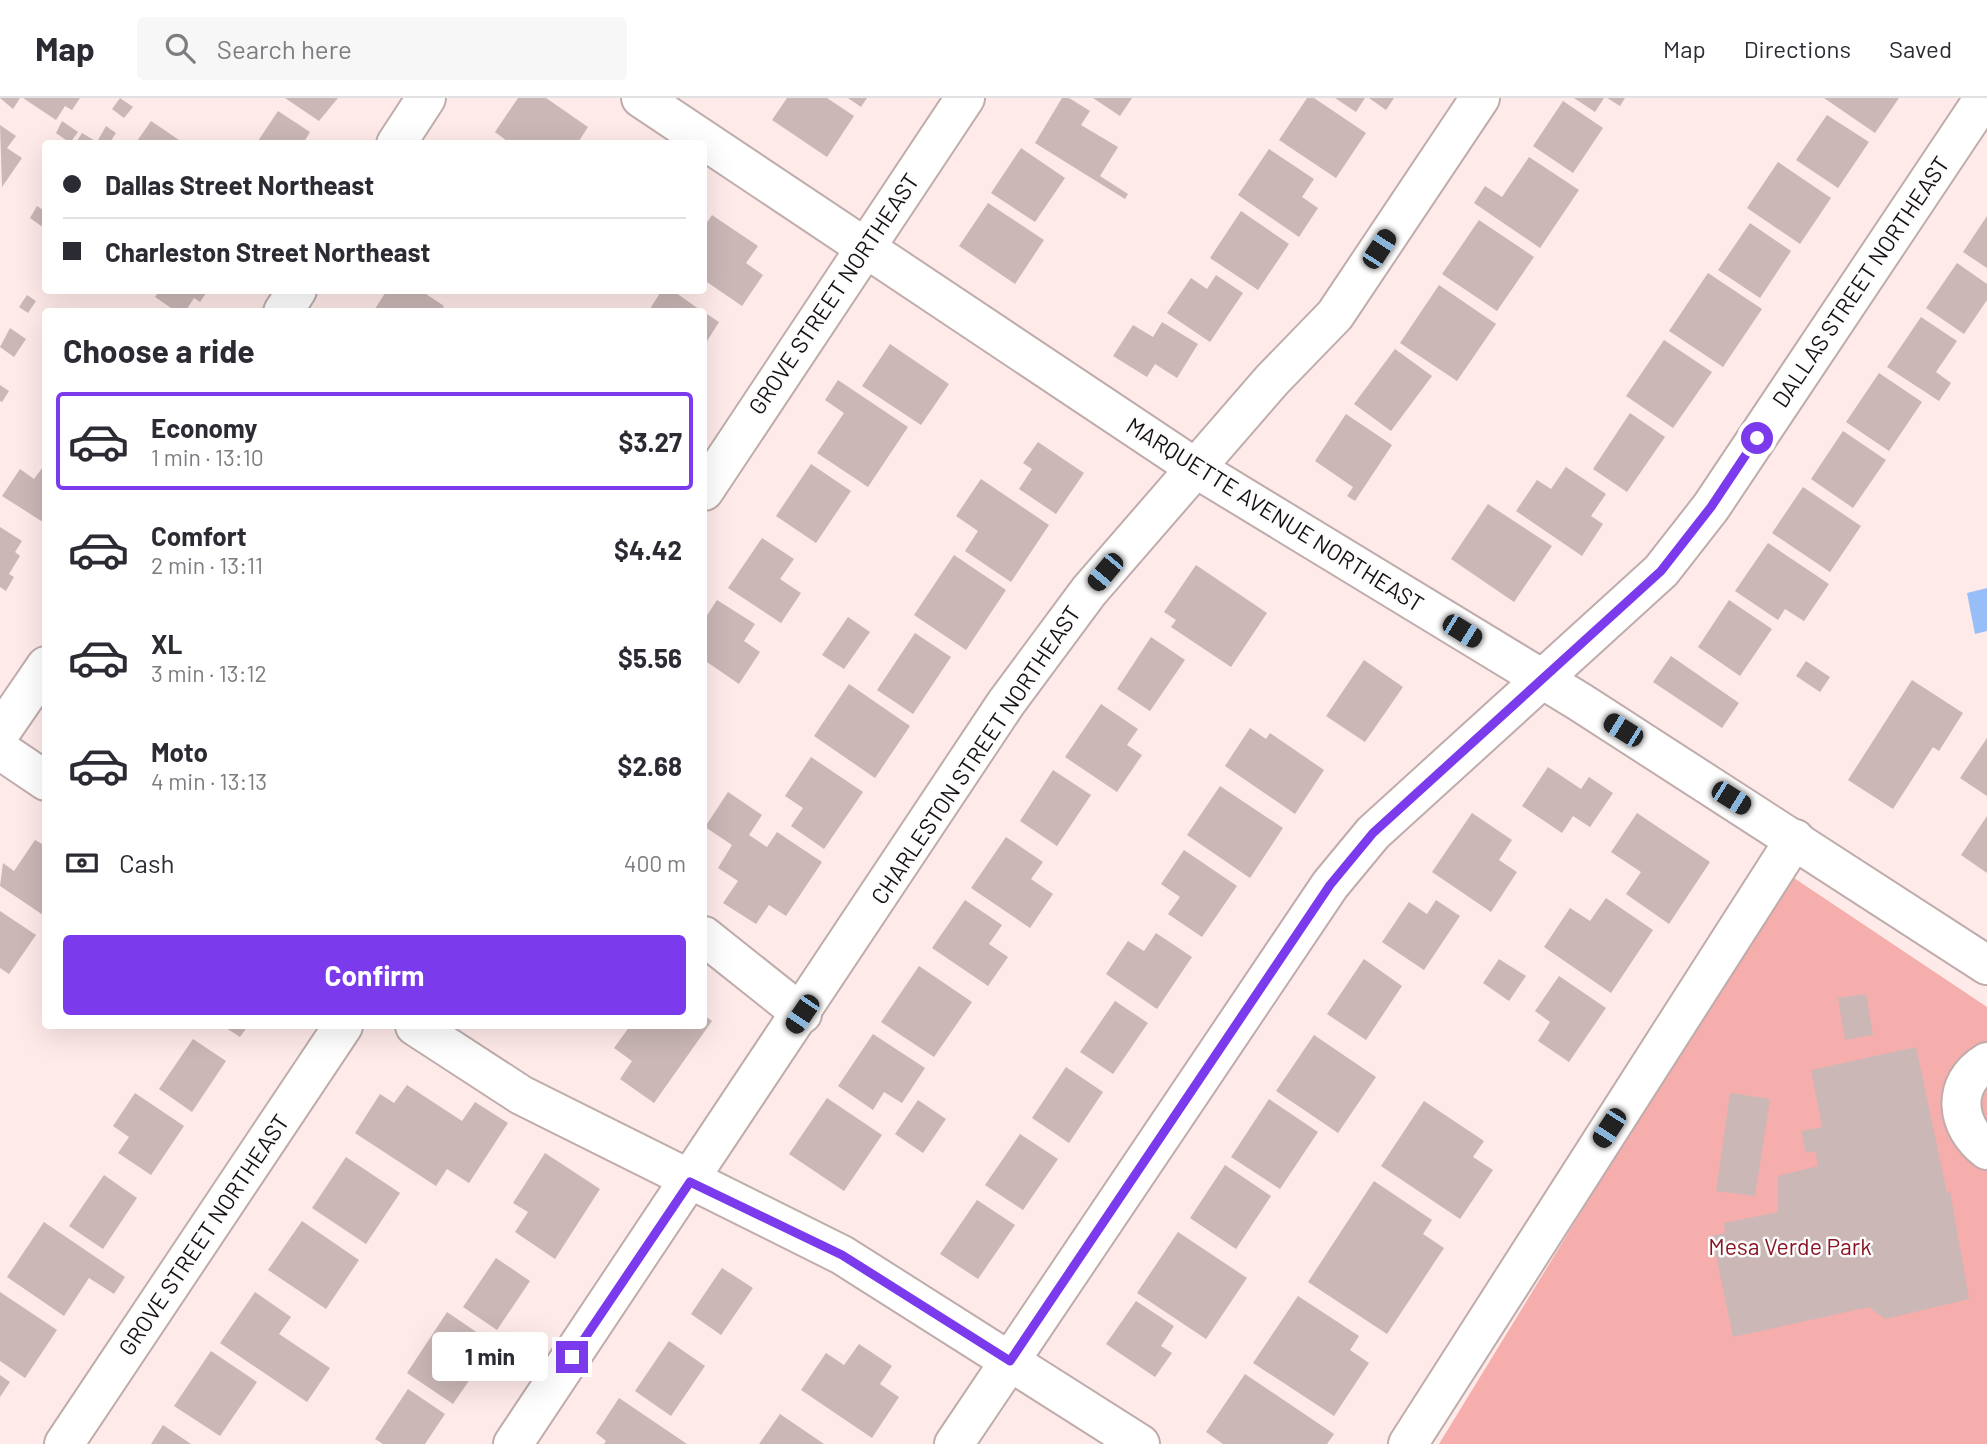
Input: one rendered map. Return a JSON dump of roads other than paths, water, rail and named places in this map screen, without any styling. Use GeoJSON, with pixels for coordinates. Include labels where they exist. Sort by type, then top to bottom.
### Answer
{"type":"FeatureCollection","features":[{"type":"Feature","properties":{"kind":"street"},"geometry":{"type":"LineString","coordinates":[[399,140],[426,98]]}},
{"type":"Feature","properties":{"kind":"street","name":"MARQUETTE AVENUE NORTHEAST"},"geometry":{"type":"LineString","coordinates":[[640,98],[703,140]]}},
{"type":"Feature","properties":{"kind":"street","name":"GROVE STREET NORTHEAST"},"geometry":{"type":"LineString","coordinates":[[707,486],[965,98]]}},
{"type":"Feature","properties":{"kind":"street","name":"CHARLESTON STREET NORTHEAST"},"geometry":{"type":"LineString","coordinates":[[513,1444],[802,1014],[1006,703],[1088,592],[1272,380],[1335,315],[1480,98]]}},
{"type":"Feature","properties":{"kind":"street","name":"DALLAS STREET NORTHEAST"},"geometry":{"type":"LineString","coordinates":[[954,1444],[1330,885],[1373,833],[1661,571],[1711,507],[1984,98]]}},
{"type":"Feature","properties":{"kind":"street","name":"MARQUETTE AVENUE NORTHEAST"},"geometry":{"type":"LineString","coordinates":[[707,143],[1197,469],[1795,839],[1987,965]]}},
{"type":"Feature","properties":{"kind":"street"},"geometry":{"type":"LineString","coordinates":[[0,733],[42,672]]}},
{"type":"Feature","properties":{"kind":"street"},"geometry":{"type":"LineString","coordinates":[[0,750],[42,778]]}},
{"type":"Feature","properties":{"kind":"street"},"geometry":{"type":"LineString","coordinates":[[1408,1444],[1795,839]]}},
{"type":"Feature","properties":{"kind":"street"},"geometry":{"type":"LineString","coordinates":[[707,938],[802,1014]]}},
{"type":"Feature","properties":{"kind":"street","name":"GROVE STREET NORTHEAST"},"geometry":{"type":"LineString","coordinates":[[64,1444],[341,1029]]}},
{"type":"Feature","properties":{"kind":"street"},"geometry":{"type":"LineString","coordinates":[[420,1029],[521,1095],[690,1182],[842,1255],[1140,1444]]}},
{"type":"Feature","properties":{"kind":"street"},"geometry":{"type":"LineString","coordinates":[[1987,1046],[1977,1071],[1961,1095],[1962,1119],[1973,1139],[1987,1150]]}},
{"type":"Feature","properties":{"kind":"water"},"geometry":{"type":"Polygon","coordinates":[[[1987,588],[1987,631],[1975,634],[1967,593],[1987,588]]]}},
{"type":"Feature","properties":{"kind":"park label","name":"Mesa Verde Park"},"geometry":{"type":"Point","coordinates":[1790,1247]}}]}
